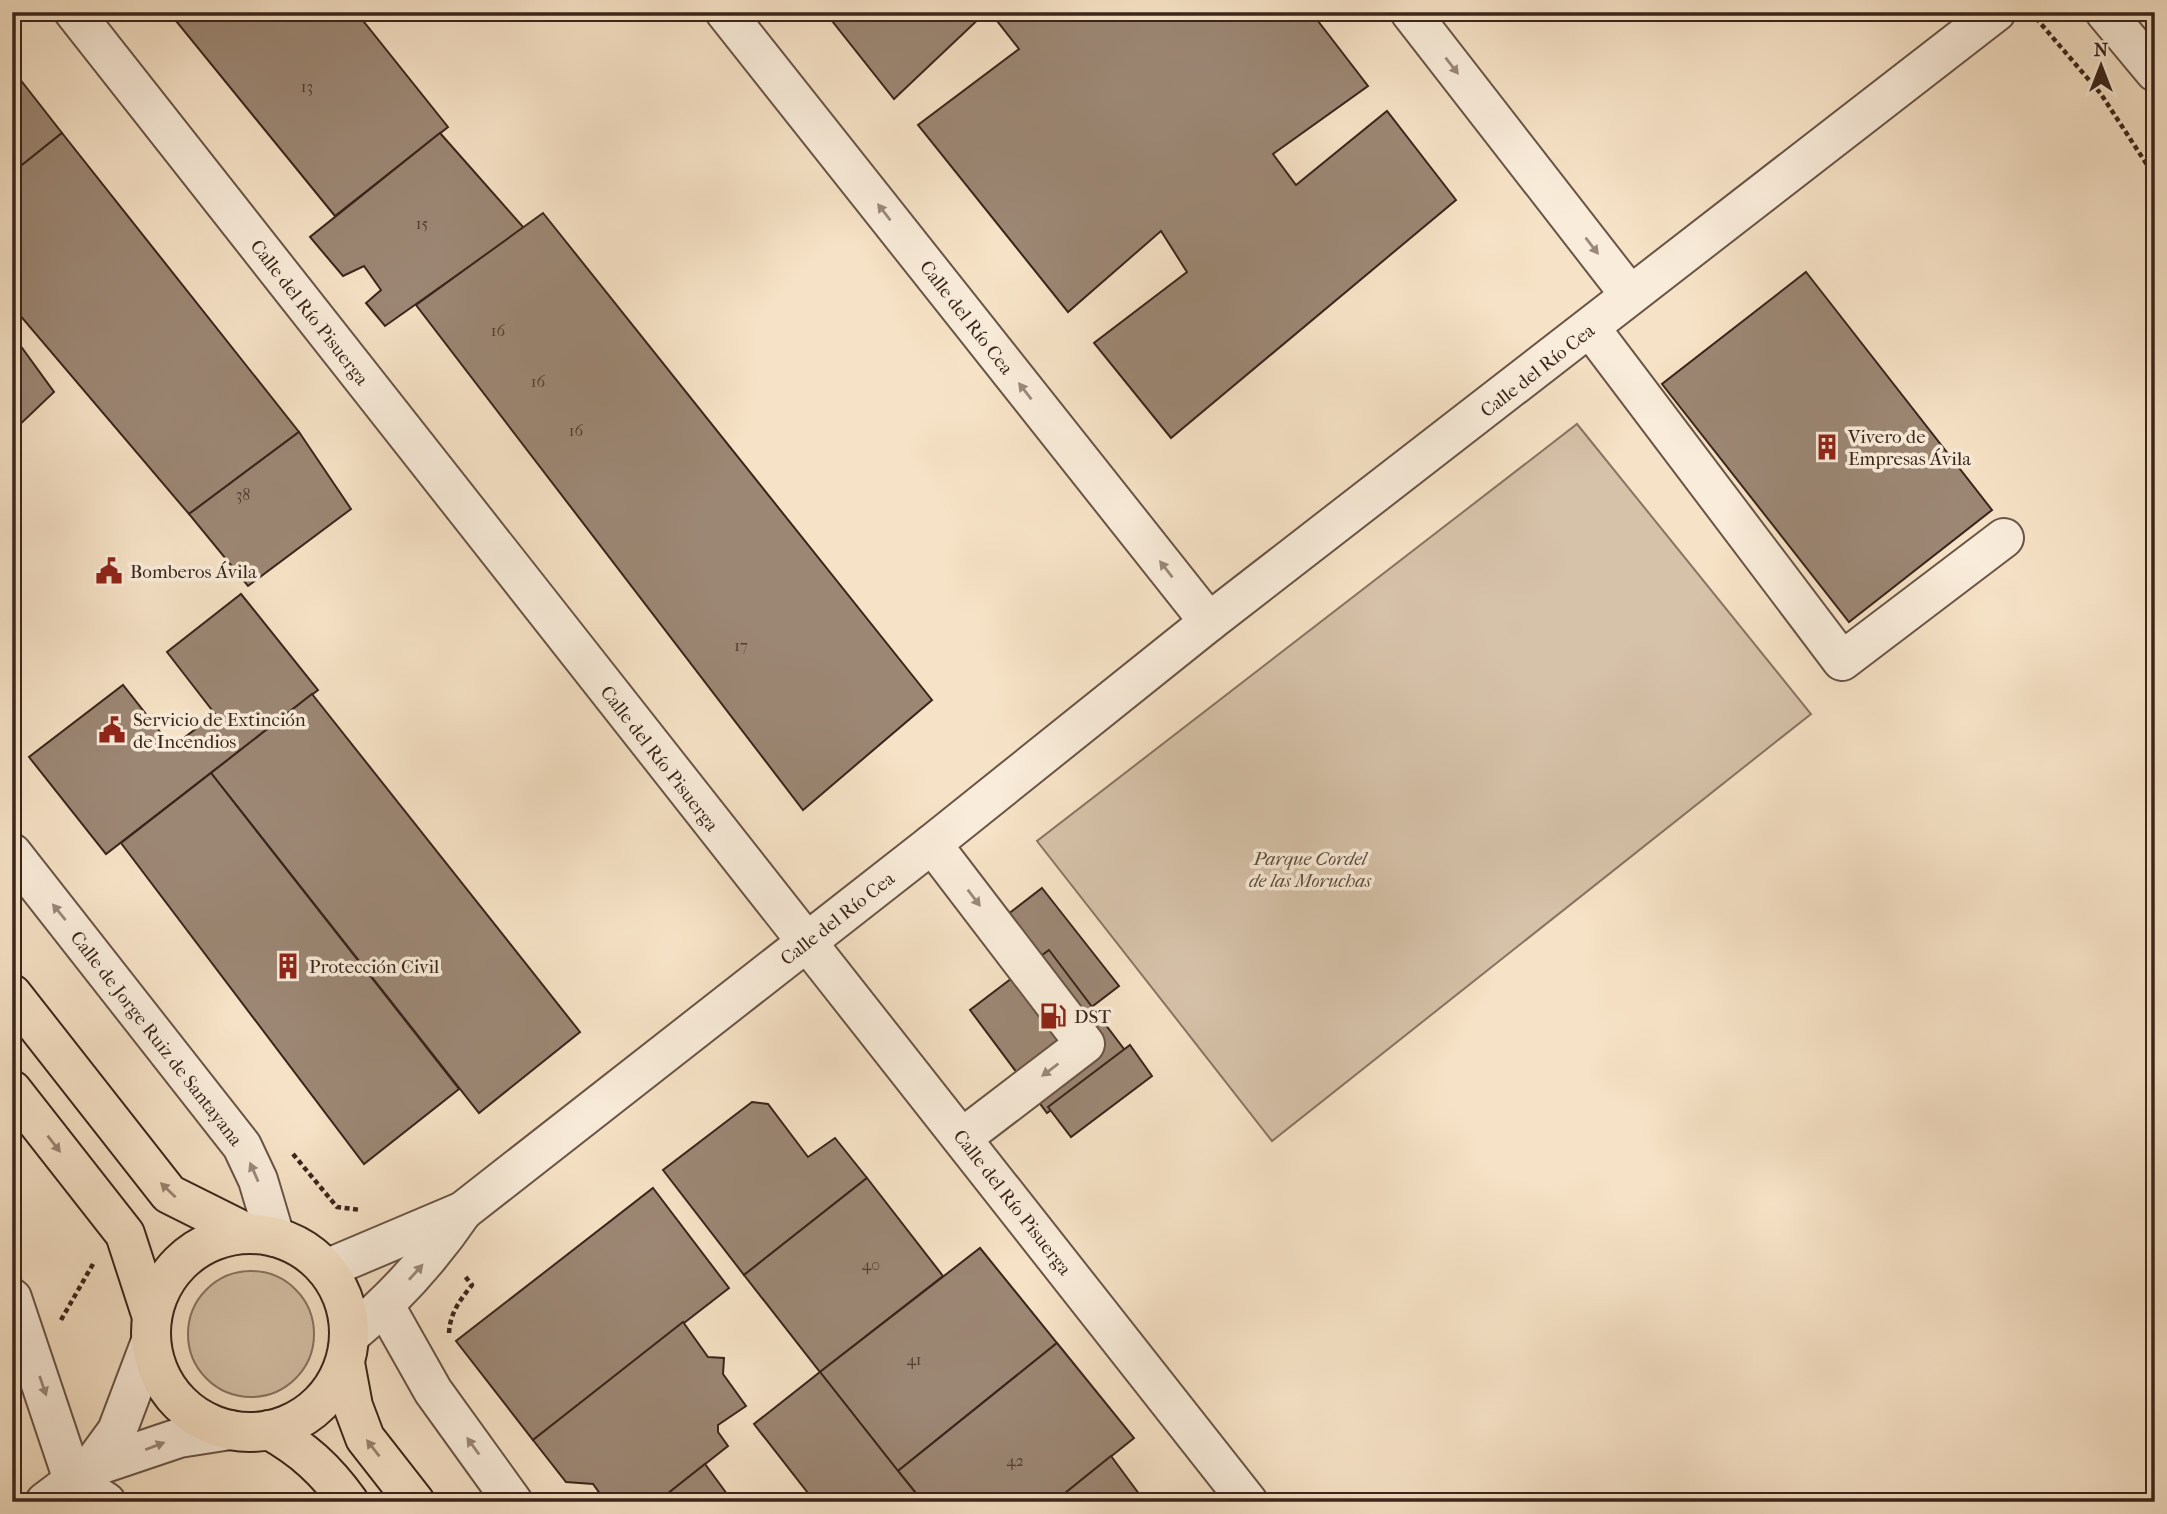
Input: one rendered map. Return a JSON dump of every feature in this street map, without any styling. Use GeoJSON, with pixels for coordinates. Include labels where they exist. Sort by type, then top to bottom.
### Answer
{"type":"FeatureCollection","features":[{"type":"Feature","properties":{"kind":"highway"},"geometry":{"type":"LineString","coordinates":[[12,994],[169,1194],[262,1235],[299,1247],[326,1269],[339,1289],[347,1312],[352,1406],[365,1438],[415,1502]]}},
{"type":"Feature","properties":{"kind":"highway"},"geometry":{"type":"LineString","coordinates":[[12,1090],[125,1234],[151,1329],[159,1372],[175,1398],[200,1418],[230,1430],[269,1430],[295,1422],[316,1407],[334,1387],[347,1349]]}},
{"type":"Feature","properties":{"kind":"highway"},"geometry":{"type":"LineString","coordinates":[[151,1329],[160,1291],[175,1268],[196,1249],[221,1238],[262,1235]]}},
{"type":"Feature","properties":{"kind":"highway"},"geometry":{"type":"LineString","coordinates":[[269,1430],[298,1446],[326,1471],[349,1502]]}},
{"type":"Feature","properties":{"kind":"street","name":"Calle del Río Pisuerga"},"geometry":{"type":"LineString","coordinates":[[74,12],[1248,1502]]}},
{"type":"Feature","properties":{"kind":"street","name":"Calle del Río Cea"},"geometry":{"type":"LineString","coordinates":[[725,12],[1209,622]]}},
{"type":"Feature","properties":{"kind":"street"},"geometry":{"type":"LineString","coordinates":[[1410,12],[1630,295]]}},
{"type":"Feature","properties":{"kind":"street","name":"Calle del Río Cea"},"geometry":{"type":"LineString","coordinates":[[326,1269],[463,1211],[932,844],[1209,622],[1591,329],[1630,295],[1996,12]]}},
{"type":"Feature","properties":{"kind":"street"},"geometry":{"type":"LineString","coordinates":[[2105,12],[2155,72]]}},
{"type":"Feature","properties":{"kind":"street"},"geometry":{"type":"LineString","coordinates":[[1591,329],[1842,661],[2004,538]]}},
{"type":"Feature","properties":{"kind":"street"},"geometry":{"type":"LineString","coordinates":[[932,844],[1085,1044],[962,1138]]}},
{"type":"Feature","properties":{"kind":"street","name":"Calle de Jorge Ruiz de Santayana"},"geometry":{"type":"LineString","coordinates":[[12,853],[242,1146],[258,1180],[262,1235]]}},
{"type":"Feature","properties":{"kind":"street","name":"Calle del Río Cea"},"geometry":{"type":"LineString","coordinates":[[347,1349],[439,1246],[463,1211]]}},
{"type":"Feature","properties":{"kind":"street"},"geometry":{"type":"LineString","coordinates":[[12,1298],[79,1488]]}},
{"type":"Feature","properties":{"kind":"street"},"geometry":{"type":"LineString","coordinates":[[386,1306],[433,1391],[513,1502]]}},
{"type":"Feature","properties":{"kind":"street"},"geometry":{"type":"LineString","coordinates":[[79,1488],[117,1432],[151,1329]]}},
{"type":"Feature","properties":{"kind":"street"},"geometry":{"type":"LineString","coordinates":[[79,1488],[179,1438],[230,1430]]}},
{"type":"Feature","properties":{"kind":"path"},"geometry":{"type":"LineString","coordinates":[[2030,12],[2101,94],[2155,177]]}},
{"type":"Feature","properties":{"kind":"path"},"geometry":{"type":"LineString","coordinates":[[286,1146],[337,1207],[371,1211]]}},
{"type":"Feature","properties":{"kind":"path"},"geometry":{"type":"LineString","coordinates":[[439,1246],[472,1285],[459,1301],[449,1322],[449,1343]]}},
{"type":"Feature","properties":{"kind":"path"},"geometry":{"type":"LineString","coordinates":[[27,1341],[55,1331],[98,1259]]}},
{"type":"Feature","properties":{"kind":"green space","name":"Parque Cordel de las Moruchas"},"geometry":{"type":"Polygon","coordinates":[[[1577,424],[1811,714],[1272,1141],[1037,841],[1577,424]]]}},
{"type":"Feature","properties":{"kind":"green space"},"geometry":{"type":"Polygon","coordinates":[[[251,1271],[275,1276],[296,1289],[309,1310],[314,1334],[309,1358],[296,1379],[275,1392],[251,1397],[227,1392],[206,1379],[193,1358],[188,1334],[193,1310],[206,1289],[227,1276],[251,1271]]]}},
{"type":"Feature","properties":{"kind":"building"},"geometry":{"type":"Polygon","coordinates":[[[188,12],[356,12],[448,127],[335,216],[176,21],[188,12]]]}},
{"type":"Feature","properties":{"kind":"building"},"geometry":{"type":"Polygon","coordinates":[[[825,12],[986,12],[894,99],[825,12]]]}},
{"type":"Feature","properties":{"kind":"building"},"geometry":{"type":"Polygon","coordinates":[[[990,12],[1311,12],[1368,86],[1273,154],[1296,185],[1387,111],[1456,200],[1171,438],[1094,343],[1187,272],[1161,231],[1068,312],[918,125],[1019,49],[990,12]]]}},
{"type":"Feature","properties":{"kind":"building"},"geometry":{"type":"Polygon","coordinates":[[[12,69],[62,133],[12,173],[12,69]]]}},
{"type":"Feature","properties":{"kind":"building"},"geometry":{"type":"Polygon","coordinates":[[[62,133],[299,432],[189,514],[12,306],[12,173],[62,133]]]}},
{"type":"Feature","properties":{"kind":"building"},"geometry":{"type":"Polygon","coordinates":[[[440,133],[524,228],[385,326],[366,303],[381,290],[364,266],[343,276],[310,237],[440,133]]]}},
{"type":"Feature","properties":{"kind":"building"},"geometry":{"type":"Polygon","coordinates":[[[543,213],[932,700],[803,810],[416,305],[543,213]]]}},
{"type":"Feature","properties":{"kind":"building","name":"Vivero de Empresas Ávila"},"geometry":{"type":"Polygon","coordinates":[[[1806,272],[1992,510],[1849,622],[1662,384],[1806,272]]]}},
{"type":"Feature","properties":{"kind":"building"},"geometry":{"type":"Polygon","coordinates":[[[12,334],[54,392],[12,432],[12,334]]]}},
{"type":"Feature","properties":{"kind":"building"},"geometry":{"type":"Polygon","coordinates":[[[299,432],[351,509],[248,586],[189,514],[299,432]]]}},
{"type":"Feature","properties":{"kind":"building","name":"Servicio de Extinción de Incendios"},"geometry":{"type":"Polygon","coordinates":[[[241,594],[318,690],[106,854],[29,757],[123,685],[172,747],[215,714],[167,652],[241,594]]]}},
{"type":"Feature","properties":{"kind":"building"},"geometry":{"type":"Polygon","coordinates":[[[312,694],[580,1032],[479,1113],[211,773],[312,694]]]}},
{"type":"Feature","properties":{"kind":"building","name":"Protección Civil"},"geometry":{"type":"Polygon","coordinates":[[[211,773],[459,1089],[364,1164],[121,843],[211,773]]]}},
{"type":"Feature","properties":{"kind":"building"},"geometry":{"type":"Polygon","coordinates":[[[1042,888],[1119,986],[1085,1012],[1007,915],[1042,888]]]}},
{"type":"Feature","properties":{"kind":"building"},"geometry":{"type":"Polygon","coordinates":[[[1049,950],[1127,1053],[1047,1113],[970,1010],[1049,950]]]}},
{"type":"Feature","properties":{"kind":"building"},"geometry":{"type":"Polygon","coordinates":[[[1130,1045],[1152,1076],[1071,1137],[1048,1107],[1130,1045]]]}},
{"type":"Feature","properties":{"kind":"building"},"geometry":{"type":"Polygon","coordinates":[[[752,1102],[768,1104],[808,1157],[835,1138],[867,1178],[744,1275],[663,1170],[752,1102]]]}},
{"type":"Feature","properties":{"kind":"building"},"geometry":{"type":"Polygon","coordinates":[[[867,1178],[943,1276],[820,1372],[744,1275],[867,1178]]]}},
{"type":"Feature","properties":{"kind":"building"},"geometry":{"type":"Polygon","coordinates":[[[653,1188],[729,1288],[533,1440],[456,1341],[653,1188]]]}},
{"type":"Feature","properties":{"kind":"building"},"geometry":{"type":"Polygon","coordinates":[[[980,1248],[1057,1343],[898,1471],[820,1372],[980,1248]]]}},
{"type":"Feature","properties":{"kind":"building"},"geometry":{"type":"Polygon","coordinates":[[[683,1322],[708,1357],[724,1358],[723,1374],[746,1406],[718,1425],[718,1432],[728,1446],[657,1502],[606,1502],[593,1484],[566,1482],[533,1440],[683,1322]]]}},
{"type":"Feature","properties":{"kind":"building"},"geometry":{"type":"Polygon","coordinates":[[[1057,1343],[1134,1438],[1054,1502],[923,1502],[898,1471],[1057,1343]]]}},
{"type":"Feature","properties":{"kind":"building"},"geometry":{"type":"Polygon","coordinates":[[[820,1372],[923,1502],[815,1502],[754,1424],[820,1372]]]}},
{"type":"Feature","properties":{"kind":"building"},"geometry":{"type":"Polygon","coordinates":[[[1111,1456],[1145,1502],[1054,1502],[1111,1456]]]}},
{"type":"Feature","properties":{"kind":"building"},"geometry":{"type":"Polygon","coordinates":[[[705,1464],[727,1494],[717,1502],[657,1502],[705,1464]]]}},
{"type":"Feature","properties":{"kind":"place","name":"Vivero de Empresas Ávila"},"geometry":{"type":"Point","coordinates":[1827,447]}},
{"type":"Feature","properties":{"kind":"place","name":"Bomberos Ávila"},"geometry":{"type":"Point","coordinates":[109,571]}},
{"type":"Feature","properties":{"kind":"place","name":"Servicio de Extinción de Incendios"},"geometry":{"type":"Point","coordinates":[112,730]}},
{"type":"Feature","properties":{"kind":"place","name":"Protección Civil"},"geometry":{"type":"Point","coordinates":[288,966]}},
{"type":"Feature","properties":{"kind":"place","name":"DST"},"geometry":{"type":"Point","coordinates":[1053,1016]}}]}
